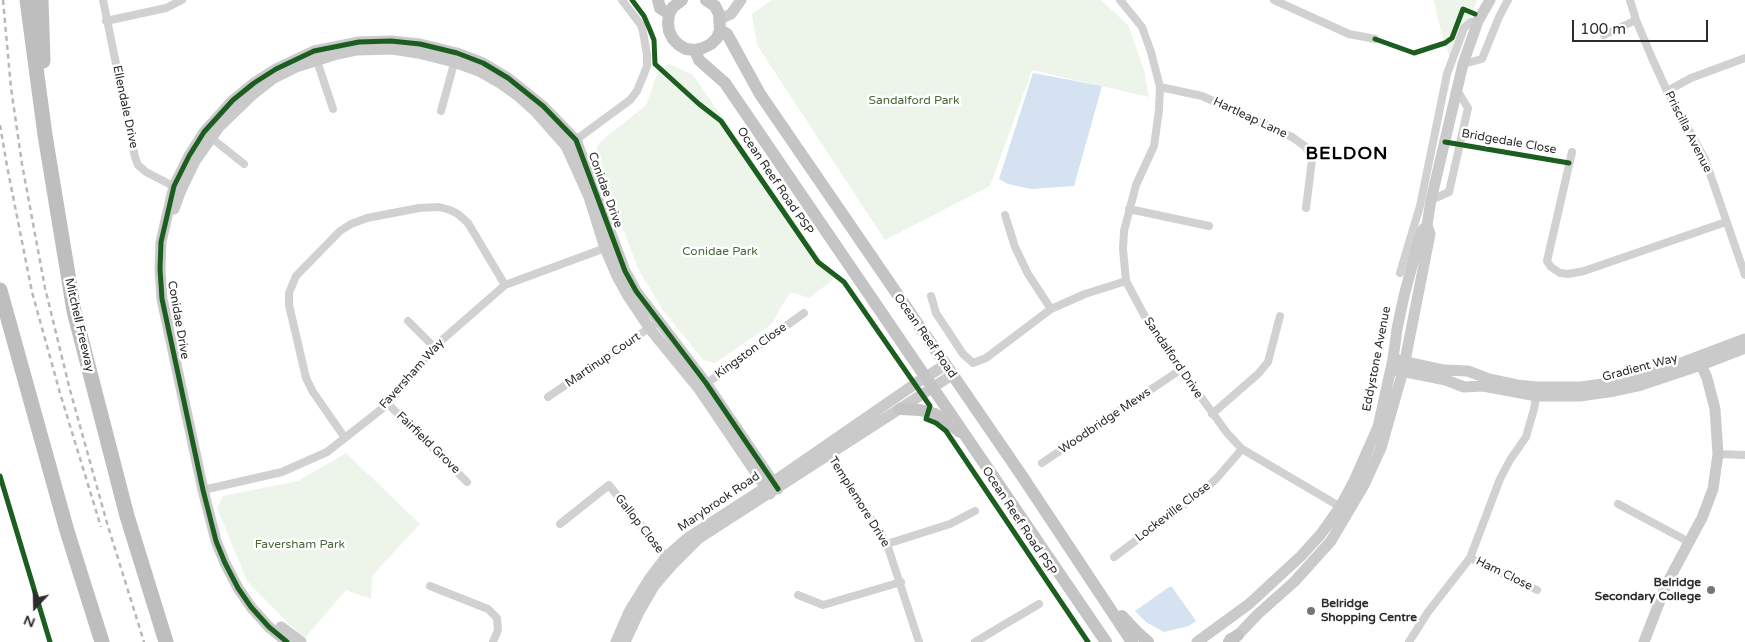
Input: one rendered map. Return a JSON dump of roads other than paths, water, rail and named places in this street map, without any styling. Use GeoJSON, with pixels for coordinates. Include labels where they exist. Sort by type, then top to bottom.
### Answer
{"type":"FeatureCollection","features":[{"type":"Feature","properties":{"kind":"highway","name":"Mitchell Freeway"},"geometry":{"type":"LineString","coordinates":[[27,0],[45,135],[74,311],[127,516],[166,642]]}},
{"type":"Feature","properties":{"kind":"highway"},"geometry":{"type":"LineString","coordinates":[[41,0],[45,135]]}},
{"type":"Feature","properties":{"kind":"highway"},"geometry":{"type":"LineString","coordinates":[[0,290],[67,531],[102,642]]}},
{"type":"Feature","properties":{"kind":"main road"},"geometry":{"type":"LineString","coordinates":[[658,0],[660,8],[669,14]]}},
{"type":"Feature","properties":{"kind":"main road"},"geometry":{"type":"LineString","coordinates":[[682,0],[673,7],[669,14],[668,27],[673,39],[682,47],[695,50],[711,44],[717,38],[720,24]]}},
{"type":"Feature","properties":{"kind":"main road","name":"Ocean Reef Road"},"geometry":{"type":"LineString","coordinates":[[708,0],[717,10],[720,24],[728,34],[760,94],[1022,476],[1132,642]]}},
{"type":"Feature","properties":{"kind":"main road","name":"Ocean Reef Road"},"geometry":{"type":"LineString","coordinates":[[695,50],[699,60],[725,83],[1106,642]]}},
{"type":"Feature","properties":{"kind":"main road"},"geometry":{"type":"LineString","coordinates":[[900,409],[920,410],[935,414],[966,436]]}},
{"type":"Feature","properties":{"kind":"main road"},"geometry":{"type":"LineString","coordinates":[[1084,572],[1148,642]]}},
{"type":"Feature","properties":{"kind":"street","name":"Ellendale Drive"},"geometry":{"type":"LineString","coordinates":[[103,0],[138,166],[177,188]]}},
{"type":"Feature","properties":{"kind":"street"},"geometry":{"type":"LineString","coordinates":[[106,21],[166,8],[182,0]]}},
{"type":"Feature","properties":{"kind":"street"},"geometry":{"type":"LineString","coordinates":[[571,143],[630,100],[637,91],[644,74],[647,54],[644,32],[622,0]]}},
{"type":"Feature","properties":{"kind":"street"},"geometry":{"type":"LineString","coordinates":[[720,24],[741,0]]}},
{"type":"Feature","properties":{"kind":"street","name":"Sandalford Drive"},"geometry":{"type":"LineString","coordinates":[[1120,0],[1142,28],[1151,52],[1160,87],[1154,146],[1136,185],[1124,231],[1123,249],[1126,281],[1150,328],[1212,414],[1242,449],[1344,510]]}},
{"type":"Feature","properties":{"kind":"street"},"geometry":{"type":"LineString","coordinates":[[1274,0],[1350,34],[1375,39]]}},
{"type":"Feature","properties":{"kind":"street","name":"Eddystone Avenue"},"geometry":{"type":"LineString","coordinates":[[1400,273],[1433,170],[1463,64],[1478,21],[1490,0]]}},
{"type":"Feature","properties":{"kind":"street"},"geometry":{"type":"LineString","coordinates":[[1463,64],[1482,59],[1508,0]]}},
{"type":"Feature","properties":{"kind":"street","name":"Priscilla Avenue"},"geometry":{"type":"LineString","coordinates":[[1630,0],[1636,20],[1667,91],[1705,159],[1745,275]]}},
{"type":"Feature","properties":{"kind":"street"},"geometry":{"type":"LineString","coordinates":[[1604,35],[1636,20]]}},
{"type":"Feature","properties":{"kind":"street","name":"Eddystone Avenue"},"geometry":{"type":"LineString","coordinates":[[1231,640],[1294,582],[1331,541],[1344,510],[1381,448],[1398,365],[1397,329],[1421,232],[1427,225],[1447,74],[1464,28],[1471,22],[1478,21]]}},
{"type":"Feature","properties":{"kind":"street","name":"Conidae Drive"},"geometry":{"type":"LineString","coordinates":[[287,642],[251,608],[238,588],[220,553],[162,299],[161,242],[177,188],[207,135],[233,100],[254,83],[276,69],[315,56],[359,42],[391,41],[420,44],[456,57],[483,63],[508,78],[544,106],[571,143],[596,191],[610,246],[654,325],[703,386],[771,488]]}},
{"type":"Feature","properties":{"kind":"street"},"geometry":{"type":"LineString","coordinates":[[315,56],[333,109]]}},
{"type":"Feature","properties":{"kind":"street"},"geometry":{"type":"LineString","coordinates":[[441,111],[456,57]]}},
{"type":"Feature","properties":{"kind":"street"},"geometry":{"type":"LineString","coordinates":[[1667,91],[1691,78],[1745,58]]}},
{"type":"Feature","properties":{"kind":"street","name":"Hartleap Lane"},"geometry":{"type":"LineString","coordinates":[[1160,87],[1202,96],[1292,137],[1306,147],[1312,160],[1306,208]]}},
{"type":"Feature","properties":{"kind":"street"},"geometry":{"type":"LineString","coordinates":[[1431,200],[1449,192],[1468,108],[1457,90]]}},
{"type":"Feature","properties":{"kind":"street"},"geometry":{"type":"LineString","coordinates":[[207,135],[244,164]]}},
{"type":"Feature","properties":{"kind":"street","name":"Bridgedale Close"},"geometry":{"type":"LineString","coordinates":[[1572,152],[1547,261],[1551,267],[1560,273],[1568,274],[1584,271],[1726,222]]}},
{"type":"Feature","properties":{"kind":"street"},"geometry":{"type":"LineString","coordinates":[[345,438],[306,378],[289,305],[289,293],[296,276],[340,231],[351,224],[367,218],[419,208],[439,207],[450,210],[468,222],[505,285]]}},
{"type":"Feature","properties":{"kind":"street"},"geometry":{"type":"LineString","coordinates":[[1129,209],[1209,226]]}},
{"type":"Feature","properties":{"kind":"street"},"geometry":{"type":"LineString","coordinates":[[1005,215],[1015,247],[1028,274],[1051,309]]}},
{"type":"Feature","properties":{"kind":"street","name":"Faversham Way"},"geometry":{"type":"LineString","coordinates":[[206,490],[282,472],[327,452],[388,404],[434,346],[505,285],[610,246]]}},
{"type":"Feature","properties":{"kind":"street"},"geometry":{"type":"LineString","coordinates":[[931,296],[936,313],[963,354],[973,364],[986,358],[1051,309],[1085,294],[1126,281]]}},
{"type":"Feature","properties":{"kind":"street","name":"Kingston Close"},"geometry":{"type":"LineString","coordinates":[[703,386],[804,313]]}},
{"type":"Feature","properties":{"kind":"street"},"geometry":{"type":"LineString","coordinates":[[1212,414],[1258,374],[1268,362],[1280,316]]}},
{"type":"Feature","properties":{"kind":"street"},"geometry":{"type":"LineString","coordinates":[[408,321],[434,346]]}},
{"type":"Feature","properties":{"kind":"street","name":"Martinup Court"},"geometry":{"type":"LineString","coordinates":[[548,397],[654,325]]}},
{"type":"Feature","properties":{"kind":"street","name":"Gradient Way"},"geometry":{"type":"LineString","coordinates":[[1398,365],[1464,387],[1483,386],[1580,396],[1638,386],[1700,361],[1745,339]]}},
{"type":"Feature","properties":{"kind":"street","name":"Gradient Way"},"geometry":{"type":"LineString","coordinates":[[1700,361],[1745,348]]}},
{"type":"Feature","properties":{"kind":"street"},"geometry":{"type":"LineString","coordinates":[[1644,642],[1666,585],[1708,504],[1714,482],[1718,454],[1715,409],[1707,378],[1700,361]]}},
{"type":"Feature","properties":{"kind":"street","name":"Gradient Way"},"geometry":{"type":"LineString","coordinates":[[1398,365],[1468,371],[1537,392]]}},
{"type":"Feature","properties":{"kind":"street","name":"Marybrook Road"},"geometry":{"type":"LineString","coordinates":[[616,642],[639,594],[698,530],[771,488],[949,370]]}},
{"type":"Feature","properties":{"kind":"street","name":"Woodbridge Mews"},"geometry":{"type":"LineString","coordinates":[[1042,463],[1180,370]]}},
{"type":"Feature","properties":{"kind":"street","name":"Marybrook Road"},"geometry":{"type":"LineString","coordinates":[[827,452],[900,409],[930,382]]}},
{"type":"Feature","properties":{"kind":"street"},"geometry":{"type":"LineString","coordinates":[[1409,642],[1428,612],[1470,558],[1500,480],[1510,460],[1526,437],[1537,392]]}},
{"type":"Feature","properties":{"kind":"street","name":"Fairfield Grove"},"geometry":{"type":"LineString","coordinates":[[388,404],[468,482]]}},
{"type":"Feature","properties":{"kind":"street","name":"Lockeville Close"},"geometry":{"type":"LineString","coordinates":[[1114,557],[1211,484],[1242,449]]}},
{"type":"Feature","properties":{"kind":"street","name":"Templemore Drive"},"geometry":{"type":"LineString","coordinates":[[827,452],[888,544],[920,642]]}},
{"type":"Feature","properties":{"kind":"street"},"geometry":{"type":"LineString","coordinates":[[1718,454],[1745,455]]}},
{"type":"Feature","properties":{"kind":"street","name":"Gallop Close"},"geometry":{"type":"LineString","coordinates":[[560,524],[609,485],[669,561]]}},
{"type":"Feature","properties":{"kind":"street","name":"Conidae Drive"},"geometry":{"type":"LineString","coordinates":[[206,490],[221,539],[240,580],[271,618],[301,642]]}},
{"type":"Feature","properties":{"kind":"street"},"geometry":{"type":"LineString","coordinates":[[1618,504],[1689,542]]}},
{"type":"Feature","properties":{"kind":"street","name":"Eddystone Avenue"},"geometry":{"type":"LineString","coordinates":[[1198,642],[1249,604],[1301,556],[1344,510]]}},
{"type":"Feature","properties":{"kind":"street"},"geometry":{"type":"LineString","coordinates":[[888,544],[950,524],[976,511]]}},
{"type":"Feature","properties":{"kind":"street","name":"Ham Close"},"geometry":{"type":"LineString","coordinates":[[1470,558],[1537,590]]}},
{"type":"Feature","properties":{"kind":"street","name":"Marybrook Road"},"geometry":{"type":"LineString","coordinates":[[626,642],[648,596],[669,561]]}},
{"type":"Feature","properties":{"kind":"street"},"geometry":{"type":"LineString","coordinates":[[798,595],[822,605],[901,582]]}},
{"type":"Feature","properties":{"kind":"street"},"geometry":{"type":"LineString","coordinates":[[430,586],[488,609],[497,618],[498,630],[493,642]]}},
{"type":"Feature","properties":{"kind":"street"},"geometry":{"type":"LineString","coordinates":[[975,642],[1039,604]]}},
{"type":"Feature","properties":{"kind":"street"},"geometry":{"type":"LineString","coordinates":[[1230,620],[1246,612],[1258,614]]}},
{"type":"Feature","properties":{"kind":"water"},"geometry":{"type":"Polygon","coordinates":[[[1033,73],[1102,86],[1074,186],[1031,189],[1008,184],[999,179],[1033,73]]]}},
{"type":"Feature","properties":{"kind":"water"},"geometry":{"type":"Polygon","coordinates":[[[1169,587],[1172,587],[1196,621],[1189,626],[1164,632],[1146,622],[1135,611],[1169,587]]]}},
{"type":"Feature","properties":{"kind":"railway"},"geometry":{"type":"LineString","coordinates":[[3,0],[11,88],[22,164],[45,288],[70,390],[107,523],[144,642]]}},
{"type":"Feature","properties":{"kind":"railway"},"geometry":{"type":"LineString","coordinates":[[0,125],[32,292],[60,393],[101,527]]}},
{"type":"Feature","properties":{"kind":"place","name":"Belridge Secondary College"},"geometry":{"type":"Point","coordinates":[1711,590]}},
{"type":"Feature","properties":{"kind":"place","name":"Belridge Shopping Centre"},"geometry":{"type":"Point","coordinates":[1311,611]}},
{"type":"Feature","properties":{"kind":"district","name":"BELDON"},"geometry":{"type":"Point","coordinates":[1347,154]}},
{"type":"Feature","properties":{"kind":"park label","name":"Sandalford Park"},"geometry":{"type":"Point","coordinates":[914,101]}},
{"type":"Feature","properties":{"kind":"park label","name":"Conidae Park"},"geometry":{"type":"Point","coordinates":[720,252]}},
{"type":"Feature","properties":{"kind":"park label","name":"Faversham Park"},"geometry":{"type":"Point","coordinates":[300,545]}}]}
